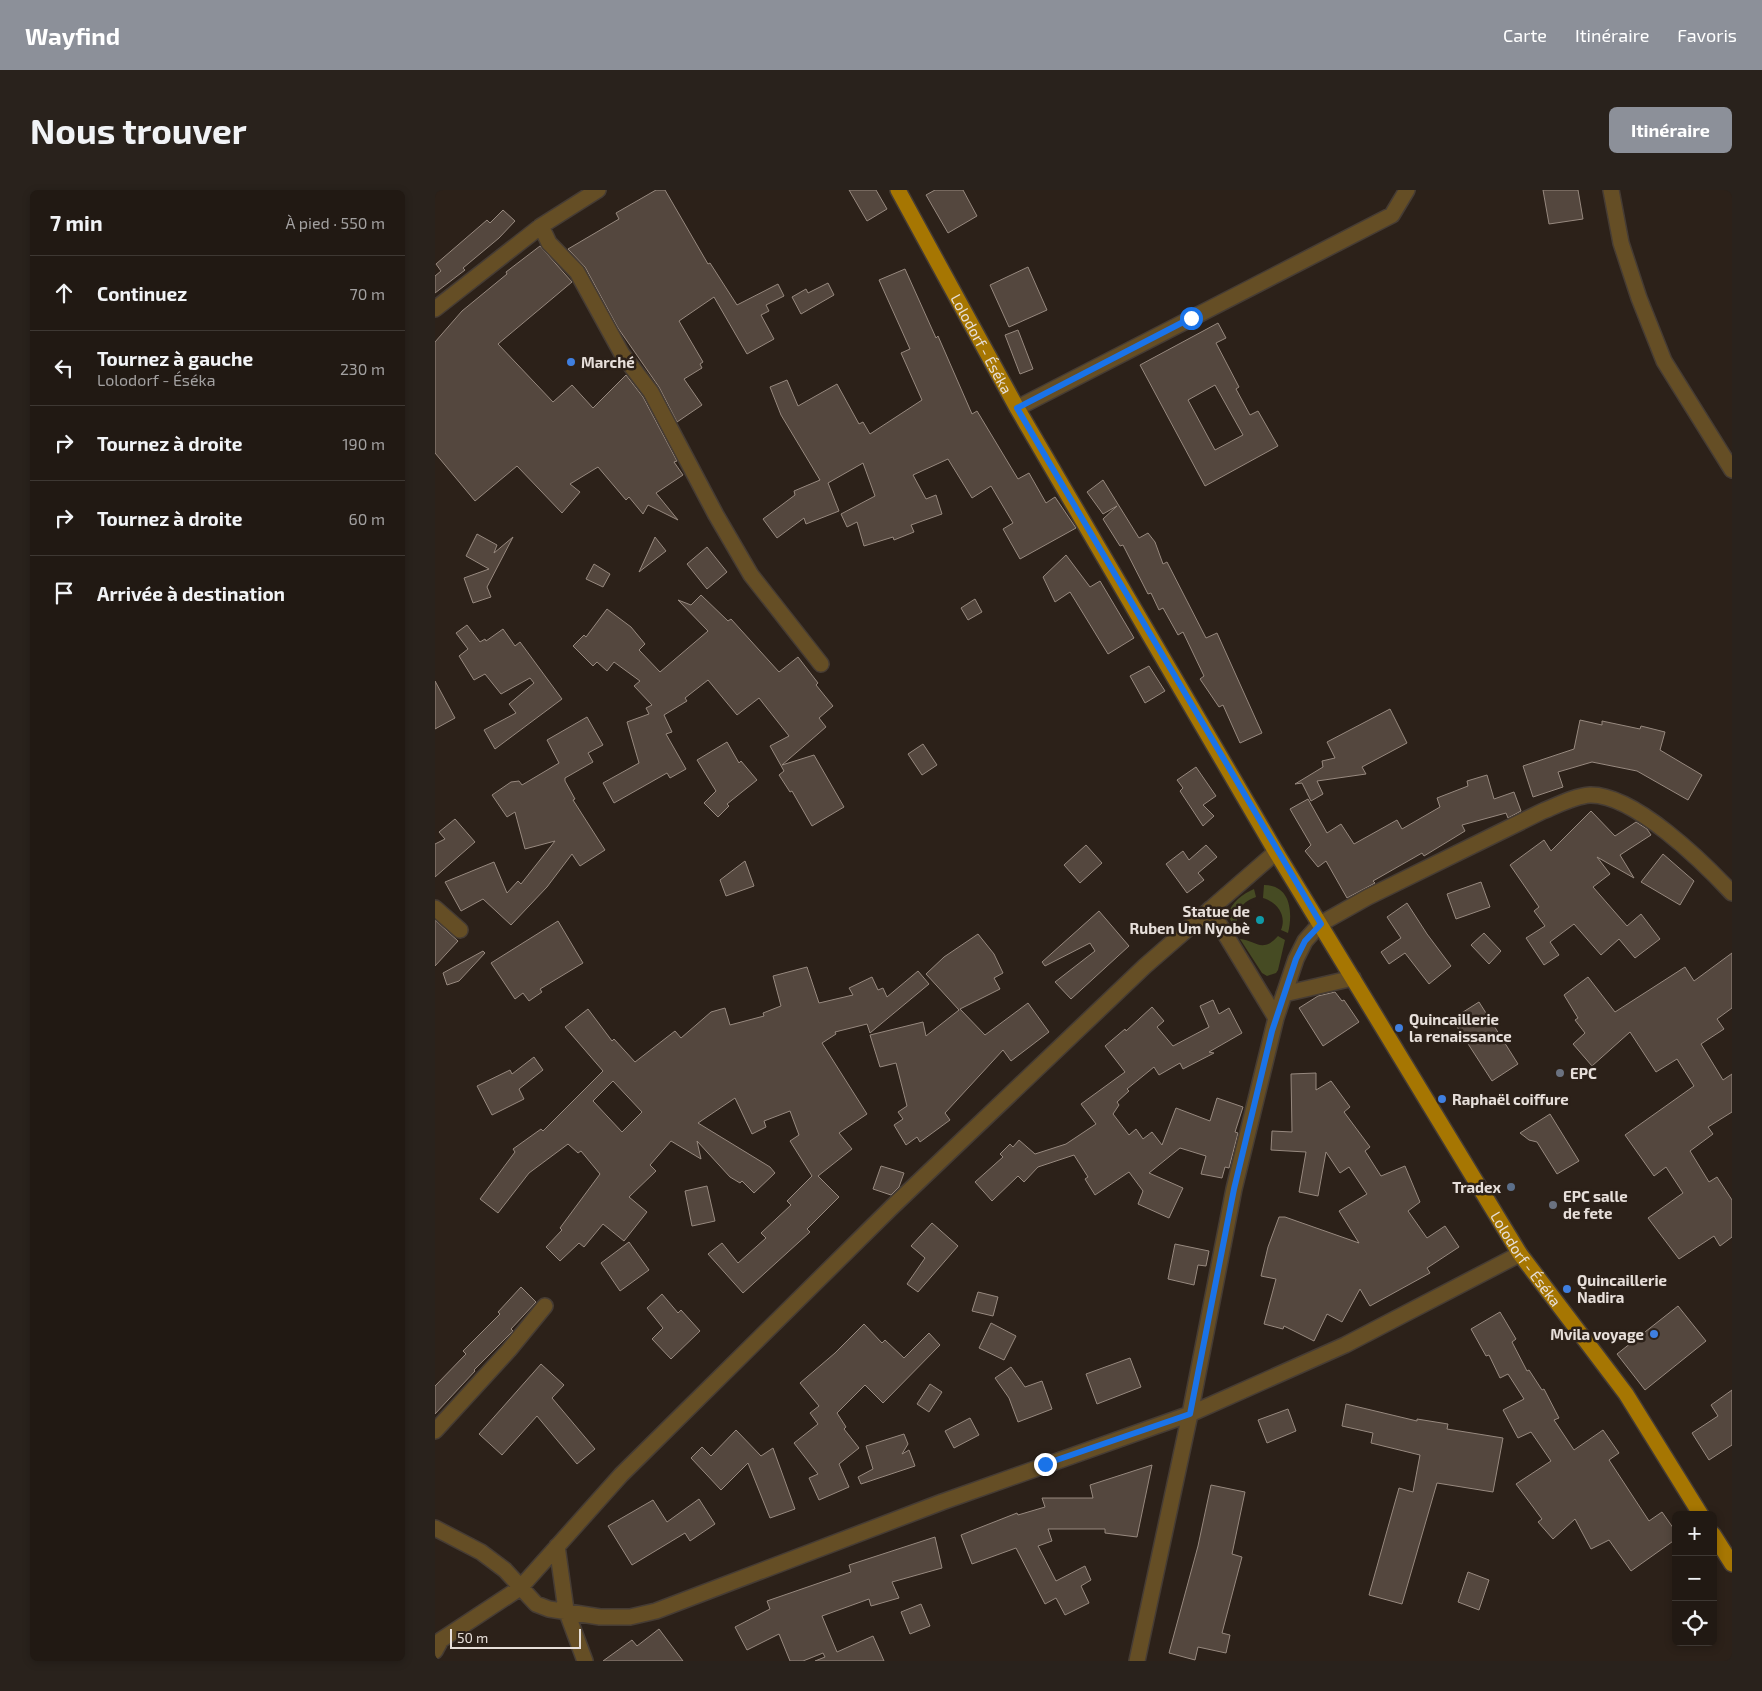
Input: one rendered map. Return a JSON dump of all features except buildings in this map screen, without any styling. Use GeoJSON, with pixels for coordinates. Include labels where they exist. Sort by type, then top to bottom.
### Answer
{"type":"FeatureCollection","features":[{"type":"Feature","properties":{"kind":"main road","name":"Lolodorf - Éséka"},"geometry":{"type":"LineString","coordinates":[[899,190],[1017,408],[1276,852],[1520,1254],[1626,1394],[1699,1511]]}},
{"type":"Feature","properties":{"kind":"main road"},"geometry":{"type":"LineString","coordinates":[[1717,1540],[1731,1560]]}},
{"type":"Feature","properties":{"kind":"street"},"geometry":{"type":"LineString","coordinates":[[435,309],[541,226],[598,190]]}},
{"type":"Feature","properties":{"kind":"street"},"geometry":{"type":"LineString","coordinates":[[1017,408],[1392,215],[1407,190]]}},
{"type":"Feature","properties":{"kind":"street"},"geometry":{"type":"LineString","coordinates":[[1611,190],[1621,243],[1639,298],[1664,361],[1732,470]]}},
{"type":"Feature","properties":{"kind":"street"},"geometry":{"type":"LineString","coordinates":[[541,226],[549,243],[577,272],[622,354],[651,392],[712,507],[751,575],[821,664]]}},
{"type":"Feature","properties":{"kind":"street"},"geometry":{"type":"LineString","coordinates":[[1137,1661],[1190,1414],[1234,1189],[1276,1018],[1296,959],[1305,941],[1321,924],[1368,897],[1543,811],[1569,800],[1589,795],[1606,797],[1624,805],[1672,834],[1708,867],[1732,893]]}},
{"type":"Feature","properties":{"kind":"street"},"geometry":{"type":"LineString","coordinates":[[437,1644],[520,1588],[621,1475],[899,1200],[1145,966],[1276,852]]}},
{"type":"Feature","properties":{"kind":"street"},"geometry":{"type":"LineString","coordinates":[[435,908],[461,930]]}},
{"type":"Feature","properties":{"kind":"street"},"geometry":{"type":"LineString","coordinates":[[1210,909],[1276,1018]]}},
{"type":"Feature","properties":{"kind":"street"},"geometry":{"type":"LineString","coordinates":[[1284,994],[1353,978]]}},
{"type":"Feature","properties":{"kind":"street"},"geometry":{"type":"LineString","coordinates":[[435,1528],[481,1552],[505,1570],[536,1604],[549,1609],[566,1610],[600,1617],[630,1617],[656,1611],[941,1502],[1190,1414],[1345,1345],[1520,1254]]}},
{"type":"Feature","properties":{"kind":"street"},"geometry":{"type":"LineString","coordinates":[[435,1430],[509,1350],[545,1306]]}},
{"type":"Feature","properties":{"kind":"street"},"geometry":{"type":"LineString","coordinates":[[557,1546],[566,1610],[585,1661]]}},
{"type":"Feature","properties":{"kind":"green space"},"geometry":{"type":"Polygon","coordinates":[[[1264,885],[1273,886],[1280,890],[1288,901],[1290,925],[1288,933],[1281,930],[1283,924],[1282,914],[1273,903],[1263,898],[1264,885]]]}},
{"type":"Feature","properties":{"kind":"green space"},"geometry":{"type":"Polygon","coordinates":[[[1254,889],[1256,897],[1242,906],[1237,920],[1236,931],[1228,915],[1230,910],[1238,899],[1254,889]]]}},
{"type":"Feature","properties":{"kind":"green space"},"geometry":{"type":"Polygon","coordinates":[[[1278,936],[1285,940],[1278,970],[1276,973],[1267,976],[1262,973],[1240,939],[1263,945],[1278,936]]]}},
{"type":"Feature","properties":{"kind":"place","name":"Marché"},"geometry":{"type":"Point","coordinates":[571,362]}},
{"type":"Feature","properties":{"kind":"place","name":"Statue de Ruben Um Nyobè"},"geometry":{"type":"Point","coordinates":[1260,920]}},
{"type":"Feature","properties":{"kind":"place","name":"Quincaillerie la renaissance"},"geometry":{"type":"Point","coordinates":[1399,1028]}},
{"type":"Feature","properties":{"kind":"place","name":"EPC"},"geometry":{"type":"Point","coordinates":[1560,1073]}},
{"type":"Feature","properties":{"kind":"place","name":"Raphaël coiffure"},"geometry":{"type":"Point","coordinates":[1442,1099]}},
{"type":"Feature","properties":{"kind":"place","name":"Tradex"},"geometry":{"type":"Point","coordinates":[1511,1187]}},
{"type":"Feature","properties":{"kind":"place","name":"EPC salle de fete"},"geometry":{"type":"Point","coordinates":[1553,1205]}},
{"type":"Feature","properties":{"kind":"place","name":"Quincaillerie Nadira"},"geometry":{"type":"Point","coordinates":[1567,1289]}},
{"type":"Feature","properties":{"kind":"place","name":"Mvila voyage"},"geometry":{"type":"Point","coordinates":[1654,1334]}},
{"type":"Feature","properties":{"kind":"route"},"geometry":{"type":"LineString","coordinates":[[1045,1464],[1190,1414],[1234,1189],[1272,1031],[1296,959],[1305,941],[1321,924],[1276,852],[1017,408],[1191,318]]}}]}
